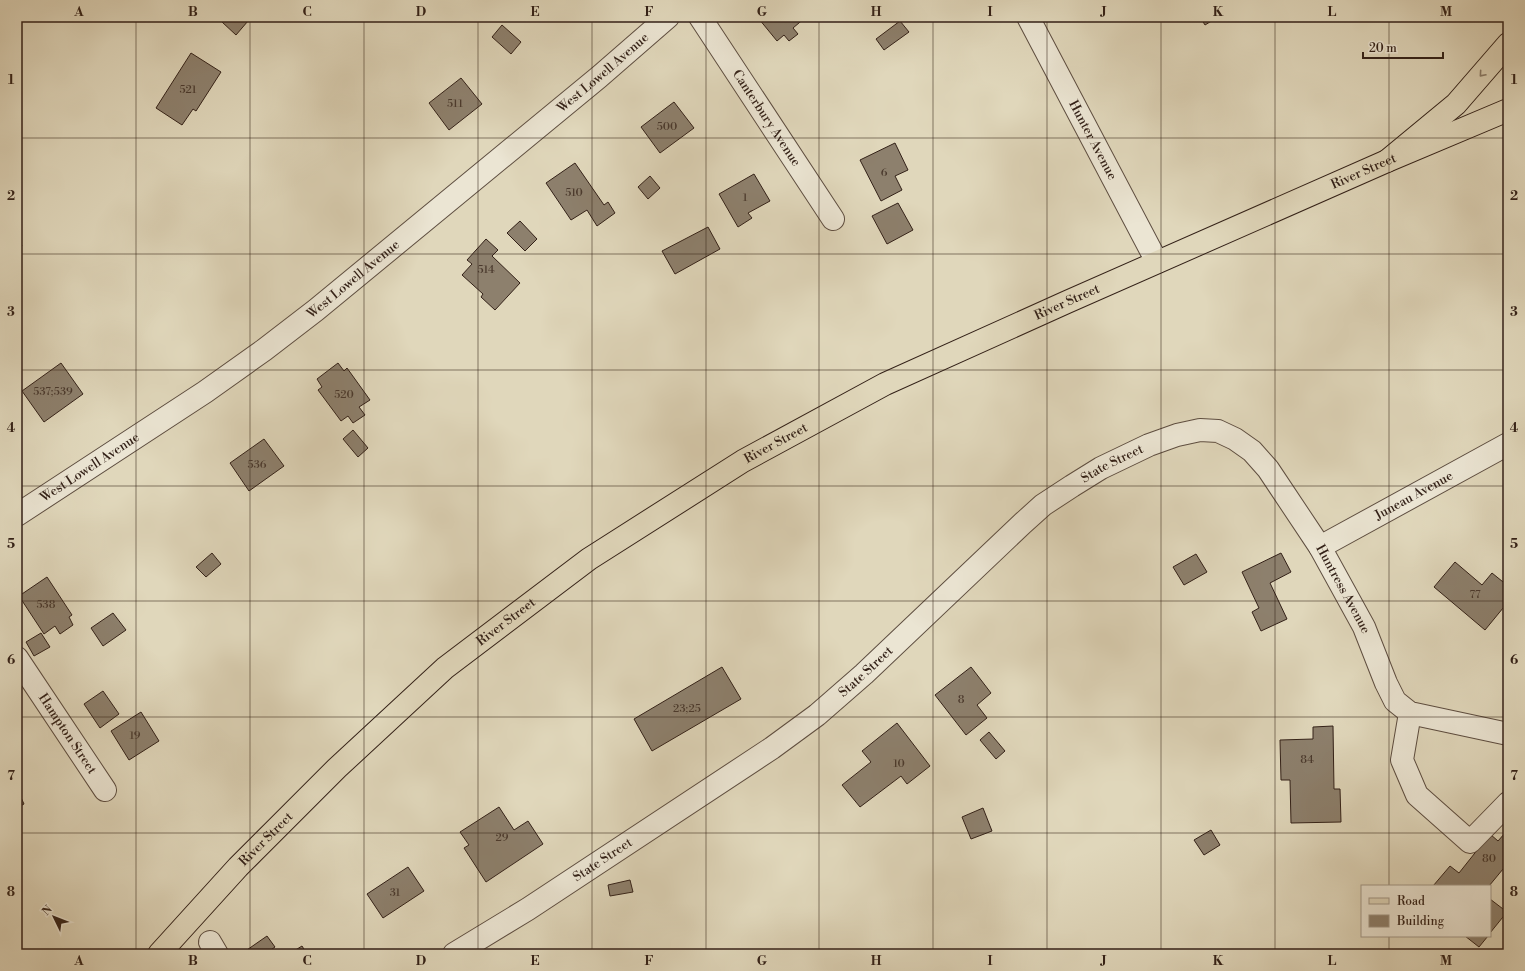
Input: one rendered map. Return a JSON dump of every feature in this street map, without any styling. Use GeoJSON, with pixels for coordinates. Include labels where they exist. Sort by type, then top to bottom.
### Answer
{"type":"FeatureCollection","features":[{"type":"Feature","properties":{"kind":"main road"},"geometry":{"type":"LineString","coordinates":[[1387,161],[1456,104],[1508,44]]}},
{"type":"Feature","properties":{"kind":"main road","name":"River Street"},"geometry":{"type":"LineString","coordinates":[[159,954],[238,867],[337,768],[445,668],[589,559],[743,461],[885,384],[1387,161],[1508,110]]}},
{"type":"Feature","properties":{"kind":"street","name":"West Lowell Avenue"},"geometry":{"type":"LineString","coordinates":[[17,515],[205,392],[270,346],[316,310],[587,87],[668,17]]}},
{"type":"Feature","properties":{"kind":"street","name":"Canterbury Avenue"},"geometry":{"type":"LineString","coordinates":[[700,17],[833,219]]}},
{"type":"Feature","properties":{"kind":"street","name":"Hunter Avenue"},"geometry":{"type":"LineString","coordinates":[[1028,17],[1158,262]]}},
{"type":"Feature","properties":{"kind":"street","name":"State Street"},"geometry":{"type":"LineString","coordinates":[[454,954],[528,909],[772,748],[817,715],[864,674],[1023,523],[1044,505],[1101,468],[1149,445],[1177,435],[1200,430],[1218,431],[1235,439],[1252,451],[1268,469]]}},
{"type":"Feature","properties":{"kind":"street","name":"Juneau Avenue"},"geometry":{"type":"LineString","coordinates":[[1320,547],[1508,444]]}},
{"type":"Feature","properties":{"kind":"street","name":"Huntress Avenue"},"geometry":{"type":"LineString","coordinates":[[1268,469],[1320,547],[1364,627],[1386,684],[1395,701],[1410,712]]}},
{"type":"Feature","properties":{"kind":"street","name":"Hampton Street"},"geometry":{"type":"LineString","coordinates":[[17,658],[105,790]]}},
{"type":"Feature","properties":{"kind":"street"},"geometry":{"type":"LineString","coordinates":[[1508,734],[1410,712],[1402,760],[1417,795],[1470,842],[1508,802]]}},
{"type":"Feature","properties":{"kind":"building"},"geometry":{"type":"Polygon","coordinates":[[[227,17],[244,17],[248,21],[236,35],[222,22],[227,17]]]}},
{"type":"Feature","properties":{"kind":"building"},"geometry":{"type":"Polygon","coordinates":[[[761,17],[806,17],[793,28],[798,34],[789,41],[784,35],[777,41],[759,19],[761,17]]]}},
{"type":"Feature","properties":{"kind":"building"},"geometry":{"type":"Polygon","coordinates":[[[1200,17],[1218,17],[1205,25],[1200,17]]]}},
{"type":"Feature","properties":{"kind":"building"},"geometry":{"type":"Polygon","coordinates":[[[900,21],[909,32],[884,50],[876,39],[900,21]]]}},
{"type":"Feature","properties":{"kind":"building"},"geometry":{"type":"Polygon","coordinates":[[[502,25],[521,42],[511,54],[492,37],[502,25]]]}},
{"type":"Feature","properties":{"kind":"building"},"geometry":{"type":"Polygon","coordinates":[[[191,53],[221,72],[196,111],[193,109],[182,125],[156,108],[191,53]]]}},
{"type":"Feature","properties":{"kind":"building"},"geometry":{"type":"Polygon","coordinates":[[[461,78],[482,104],[449,130],[429,103],[461,78]]]}},
{"type":"Feature","properties":{"kind":"building"},"geometry":{"type":"Polygon","coordinates":[[[674,102],[694,128],[660,153],[641,127],[674,102]]]}},
{"type":"Feature","properties":{"kind":"building"},"geometry":{"type":"Polygon","coordinates":[[[895,143],[908,170],[895,176],[902,190],[881,201],[860,160],[895,143]]]}},
{"type":"Feature","properties":{"kind":"building"},"geometry":{"type":"Polygon","coordinates":[[[575,163],[604,205],[608,202],[615,213],[597,226],[587,210],[571,220],[546,183],[575,163]]]}},
{"type":"Feature","properties":{"kind":"building"},"geometry":{"type":"Polygon","coordinates":[[[754,174],[770,201],[748,213],[752,218],[738,227],[719,194],[754,174]]]}},
{"type":"Feature","properties":{"kind":"building"},"geometry":{"type":"Polygon","coordinates":[[[650,176],[660,188],[648,199],[638,187],[650,176]]]}},
{"type":"Feature","properties":{"kind":"building"},"geometry":{"type":"Polygon","coordinates":[[[898,203],[913,230],[887,244],[872,216],[898,203]]]}},
{"type":"Feature","properties":{"kind":"building"},"geometry":{"type":"Polygon","coordinates":[[[520,221],[537,239],[525,251],[507,233],[520,221]]]}},
{"type":"Feature","properties":{"kind":"building"},"geometry":{"type":"Polygon","coordinates":[[[708,227],[720,249],[675,274],[662,251],[708,227]]]}},
{"type":"Feature","properties":{"kind":"building"},"geometry":{"type":"Polygon","coordinates":[[[486,239],[498,250],[492,256],[520,283],[495,310],[481,297],[483,294],[462,275],[472,264],[467,260],[486,239]]]}},
{"type":"Feature","properties":{"kind":"building"},"geometry":{"type":"Polygon","coordinates":[[[17,242],[22,245],[17,254],[17,242]]]}},
{"type":"Feature","properties":{"kind":"building"},"geometry":{"type":"Polygon","coordinates":[[[61,363],[83,394],[44,422],[22,391],[61,363]]]}},
{"type":"Feature","properties":{"kind":"building"},"geometry":{"type":"Polygon","coordinates":[[[338,363],[344,371],[347,368],[370,400],[359,407],[365,415],[353,423],[348,416],[341,421],[318,390],[322,387],[317,379],[338,363]]]}},
{"type":"Feature","properties":{"kind":"building"},"geometry":{"type":"Polygon","coordinates":[[[353,430],[368,448],[358,457],[343,439],[353,430]]]}},
{"type":"Feature","properties":{"kind":"building"},"geometry":{"type":"Polygon","coordinates":[[[264,439],[284,466],[249,491],[230,463],[264,439]]]}},
{"type":"Feature","properties":{"kind":"building"},"geometry":{"type":"Polygon","coordinates":[[[212,553],[221,564],[206,577],[196,567],[212,553]]]}},
{"type":"Feature","properties":{"kind":"building"},"geometry":{"type":"Polygon","coordinates":[[[1281,553],[1291,572],[1270,583],[1287,619],[1261,631],[1252,612],[1259,608],[1242,572],[1281,553]]]}},
{"type":"Feature","properties":{"kind":"building"},"geometry":{"type":"Polygon","coordinates":[[[1196,554],[1207,572],[1184,585],[1173,567],[1196,554]]]}},
{"type":"Feature","properties":{"kind":"building"},"geometry":{"type":"Polygon","coordinates":[[[1455,562],[1482,585],[1492,573],[1508,586],[1508,602],[1485,630],[1434,587],[1455,562]]]}},
{"type":"Feature","properties":{"kind":"building"},"geometry":{"type":"Polygon","coordinates":[[[47,577],[72,615],[69,617],[73,625],[60,634],[55,626],[44,634],[19,596],[47,577]]]}},
{"type":"Feature","properties":{"kind":"building"},"geometry":{"type":"Polygon","coordinates":[[[113,613],[126,630],[103,646],[91,628],[113,613]]]}},
{"type":"Feature","properties":{"kind":"building"},"geometry":{"type":"Polygon","coordinates":[[[41,633],[50,647],[34,656],[26,642],[41,633]]]}},
{"type":"Feature","properties":{"kind":"building"},"geometry":{"type":"Polygon","coordinates":[[[722,667],[741,699],[652,751],[634,719],[722,667]]]}},
{"type":"Feature","properties":{"kind":"building"},"geometry":{"type":"Polygon","coordinates":[[[971,667],[991,693],[977,705],[987,718],[966,735],[935,695],[971,667]]]}},
{"type":"Feature","properties":{"kind":"building"},"geometry":{"type":"Polygon","coordinates":[[[103,691],[119,714],[100,728],[84,704],[103,691]]]}},
{"type":"Feature","properties":{"kind":"building"},"geometry":{"type":"Polygon","coordinates":[[[141,712],[159,741],[129,760],[111,731],[141,712]]]}},
{"type":"Feature","properties":{"kind":"building"},"geometry":{"type":"Polygon","coordinates":[[[897,723],[930,766],[907,784],[901,776],[860,807],[842,785],[871,762],[862,751],[897,723]]]}},
{"type":"Feature","properties":{"kind":"building"},"geometry":{"type":"Polygon","coordinates":[[[1333,726],[1334,789],[1340,789],[1341,822],[1291,823],[1290,780],[1281,780],[1280,740],[1313,739],[1313,727],[1333,726]]]}},
{"type":"Feature","properties":{"kind":"building"},"geometry":{"type":"Polygon","coordinates":[[[989,732],[1005,751],[996,759],[980,740],[989,732]]]}},
{"type":"Feature","properties":{"kind":"building"},"geometry":{"type":"Polygon","coordinates":[[[17,789],[24,804],[17,808],[17,789]]]}},
{"type":"Feature","properties":{"kind":"building"},"geometry":{"type":"Polygon","coordinates":[[[499,807],[514,830],[528,821],[543,844],[486,882],[464,848],[469,845],[460,832],[499,807]]]}},
{"type":"Feature","properties":{"kind":"building"},"geometry":{"type":"Polygon","coordinates":[[[983,808],[992,831],[971,839],[962,817],[983,808]]]}},
{"type":"Feature","properties":{"kind":"building"},"geometry":{"type":"Polygon","coordinates":[[[1211,830],[1220,845],[1204,855],[1194,840],[1211,830]]]}},
{"type":"Feature","properties":{"kind":"building"},"geometry":{"type":"Polygon","coordinates":[[[1505,833],[1508,836],[1508,856],[1506,858],[1508,863],[1490,885],[1434,885],[1450,866],[1459,873],[1490,834],[1498,841],[1505,833]]]}},
{"type":"Feature","properties":{"kind":"building"},"geometry":{"type":"Polygon","coordinates":[[[408,867],[424,891],[383,918],[367,894],[408,867]]]}},
{"type":"Feature","properties":{"kind":"building"},"geometry":{"type":"Polygon","coordinates":[[[630,880],[633,892],[610,896],[608,885],[630,880]]]}},
{"type":"Feature","properties":{"kind":"building"},"geometry":{"type":"Polygon","coordinates":[[[1491,900],[1507,912],[1491,932],[1491,900]]]}},
{"type":"Feature","properties":{"kind":"building"},"geometry":{"type":"Polygon","coordinates":[[[267,936],[275,947],[265,954],[245,954],[244,952],[267,936]]]}},
{"type":"Feature","properties":{"kind":"building"},"geometry":{"type":"Polygon","coordinates":[[[1466,937],[1487,937],[1479,947],[1466,937]]]}},
{"type":"Feature","properties":{"kind":"building"},"geometry":{"type":"Polygon","coordinates":[[[302,946],[307,954],[289,954],[302,946]]]}}]}
